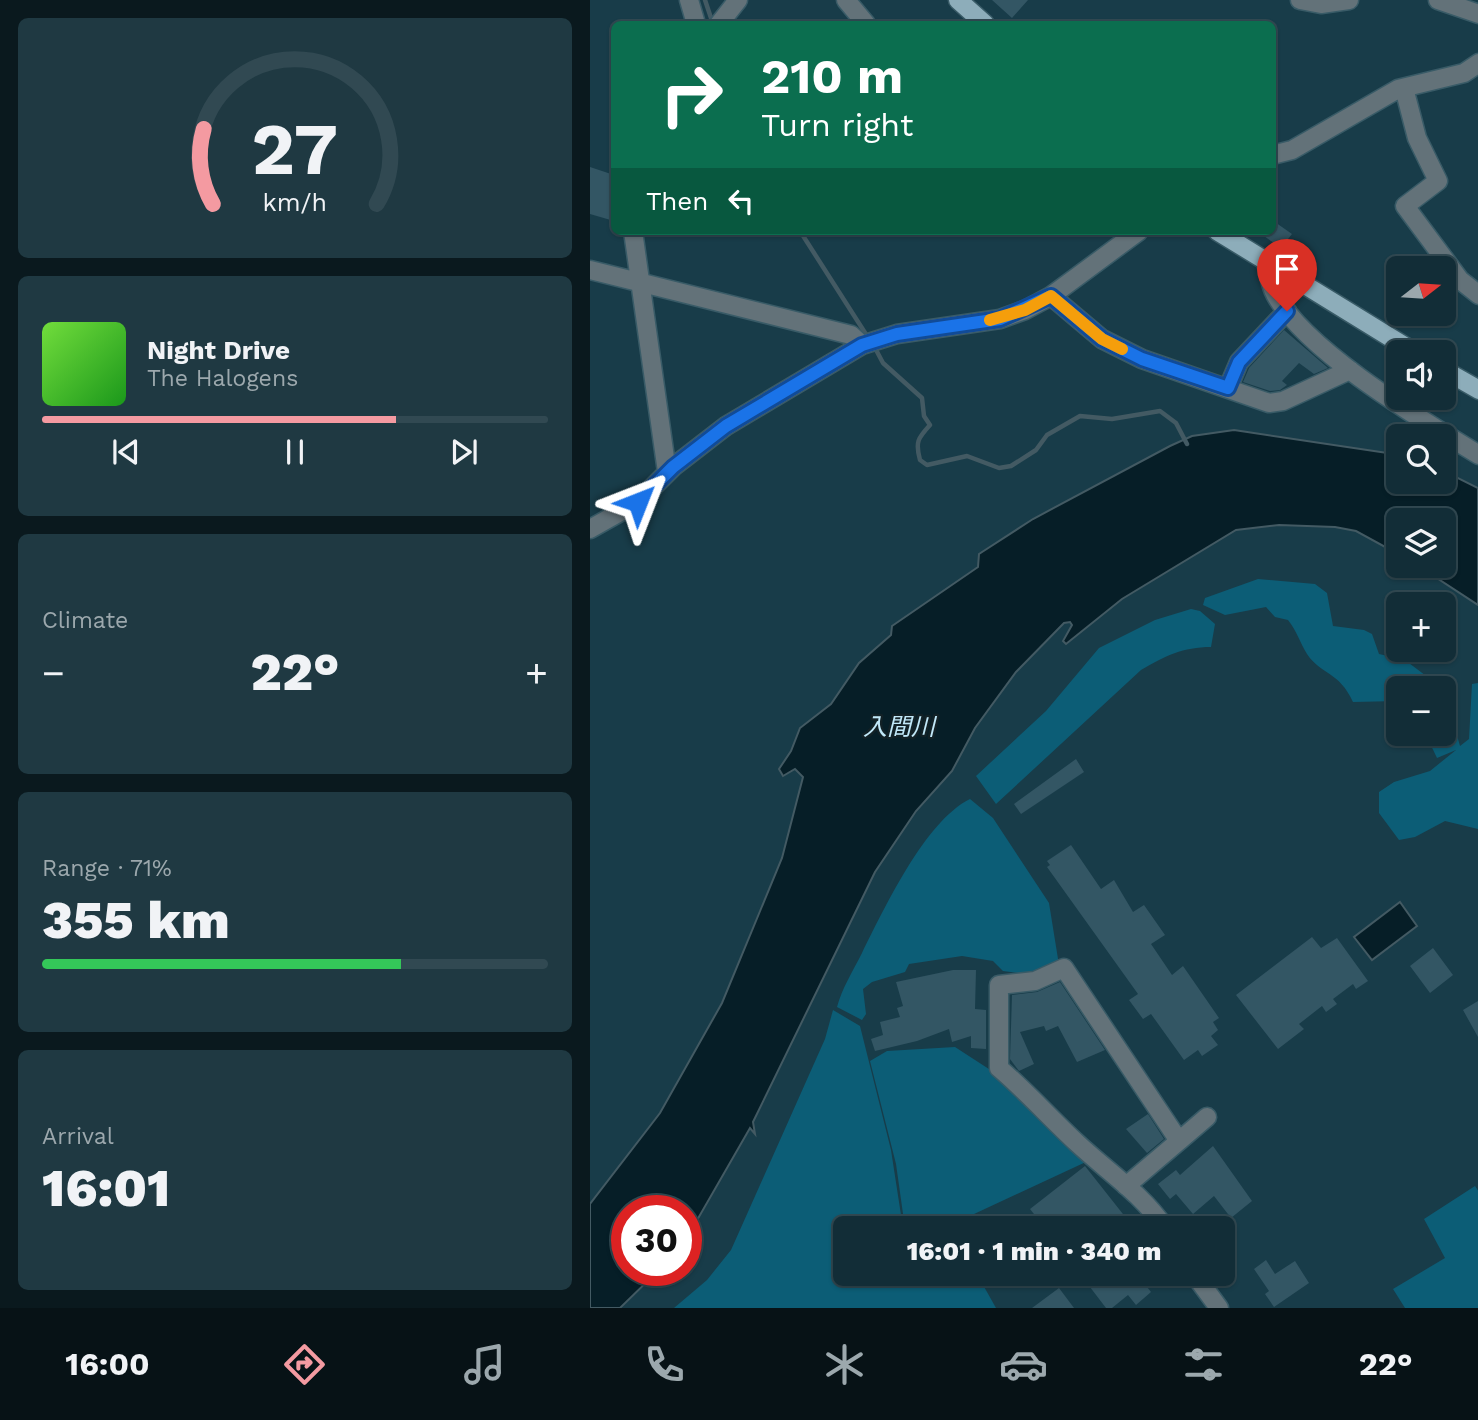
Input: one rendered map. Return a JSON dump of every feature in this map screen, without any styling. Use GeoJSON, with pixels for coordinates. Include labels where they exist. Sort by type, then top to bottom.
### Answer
{"type":"FeatureCollection","features":[{"type":"Feature","properties":{"kind":"main road"},"geometry":{"type":"LineString","coordinates":[[958,0],[982,21]]}},
{"type":"Feature","properties":{"kind":"main road"},"geometry":{"type":"LineString","coordinates":[[1223,235],[1394,340]]}},
{"type":"Feature","properties":{"kind":"main road"},"geometry":{"type":"LineString","coordinates":[[1456,377],[1478,390]]}},
{"type":"Feature","properties":{"kind":"street"},"geometry":{"type":"LineString","coordinates":[[689,0],[695,21]]}},
{"type":"Feature","properties":{"kind":"street"},"geometry":{"type":"LineString","coordinates":[[721,21],[738,0]]}},
{"type":"Feature","properties":{"kind":"street"},"geometry":{"type":"LineString","coordinates":[[847,0],[864,21]]}},
{"type":"Feature","properties":{"kind":"street"},"geometry":{"type":"LineString","coordinates":[[1300,0],[1321,4],[1349,0]]}},
{"type":"Feature","properties":{"kind":"street"},"geometry":{"type":"LineString","coordinates":[[1438,0],[1478,14]]}},
{"type":"Feature","properties":{"kind":"street"},"geometry":{"type":"LineString","coordinates":[[1276,155],[1292,150],[1404,88],[1464,73],[1478,63]]}},
{"type":"Feature","properties":{"kind":"street"},"geometry":{"type":"LineString","coordinates":[[1404,88],[1417,138],[1438,181],[1405,206],[1460,280],[1478,295]]}},
{"type":"Feature","properties":{"kind":"street"},"geometry":{"type":"LineString","coordinates":[[634,235],[667,472]]}},
{"type":"Feature","properties":{"kind":"street"},"geometry":{"type":"LineString","coordinates":[[590,529],[638,502],[667,472],[726,426],[862,345],[897,334],[1000,319],[1051,296],[1134,235]]}},
{"type":"Feature","properties":{"kind":"street"},"geometry":{"type":"LineString","coordinates":[[1266,263],[1275,294],[1296,323],[1350,370],[1476,449]]}},
{"type":"Feature","properties":{"kind":"street"},"geometry":{"type":"LineString","coordinates":[[590,270],[851,335],[862,345]]}},
{"type":"Feature","properties":{"kind":"street"},"geometry":{"type":"LineString","coordinates":[[1051,296],[1102,339],[1142,359],[1269,403],[1282,401],[1350,370]]}},
{"type":"Feature","properties":{"kind":"street"},"geometry":{"type":"LineString","coordinates":[[1228,388],[1239,362],[1287,311]]}},
{"type":"Feature","properties":{"kind":"street"},"geometry":{"type":"LineString","coordinates":[[1156,1216],[1145,1201],[999,1068],[1000,985],[1035,981],[1064,968],[1179,1141]]}},
{"type":"Feature","properties":{"kind":"street"},"geometry":{"type":"LineString","coordinates":[[1127,1186],[1207,1117]]}},
{"type":"Feature","properties":{"kind":"street"},"geometry":{"type":"LineString","coordinates":[[1201,1286],[1214,1307]]}},
{"type":"Feature","properties":{"kind":"shaded area"},"geometry":{"type":"Polygon","coordinates":[[[1258,579],[1315,584],[1327,593],[1333,626],[1364,630],[1372,634],[1379,654],[1386,656],[1386,662],[1408,662],[1426,676],[1386,676],[1386,701],[1353,702],[1342,684],[1312,661],[1288,620],[1275,617],[1266,607],[1225,615],[1203,605],[1205,598],[1258,579]]]}},
{"type":"Feature","properties":{"kind":"shaded area"},"geometry":{"type":"Polygon","coordinates":[[[1191,609],[1200,611],[1215,624],[1211,647],[1174,653],[1141,670],[996,804],[976,776],[1046,711],[1099,648],[1155,620],[1191,609]]]}},
{"type":"Feature","properties":{"kind":"shaded area"},"geometry":{"type":"Polygon","coordinates":[[[1478,683],[1478,829],[1445,821],[1415,837],[1399,840],[1379,813],[1379,792],[1394,782],[1430,771],[1456,750],[1437,758],[1431,746],[1456,746],[1456,732],[1460,746],[1469,739],[1472,684],[1478,683]]]}},
{"type":"Feature","properties":{"kind":"shaded area"},"geometry":{"type":"Polygon","coordinates":[[[970,799],[993,818],[1049,903],[1059,965],[1033,975],[1003,971],[993,961],[962,956],[909,964],[905,972],[872,982],[863,989],[866,1014],[862,1020],[837,1007],[848,980],[907,868],[937,826],[953,810],[970,799]]]}},
{"type":"Feature","properties":{"kind":"shaded area"},"geometry":{"type":"Polygon","coordinates":[[[833,1010],[860,1026],[891,1150],[901,1216],[833,1216],[833,1286],[984,1286],[996,1308],[674,1308],[702,1286],[731,1250],[825,1039],[833,1010]]]}},
{"type":"Feature","properties":{"kind":"shaded area"},"geometry":{"type":"Polygon","coordinates":[[[955,1047],[992,1071],[1088,1161],[970,1216],[903,1216],[896,1164],[870,1061],[887,1051],[955,1047]]]}},
{"type":"Feature","properties":{"kind":"shaded area"},"geometry":{"type":"Polygon","coordinates":[[[1475,1186],[1479,1192],[1478,1308],[1405,1308],[1393,1289],[1445,1258],[1424,1219],[1475,1186]]]}},
{"type":"Feature","properties":{"kind":"water","name":"入間川"},"geometry":{"type":"Polygon","coordinates":[[[1234,430],[1386,453],[1386,494],[1456,494],[1456,477],[1478,488],[1478,605],[1437,578],[1456,578],[1456,508],[1386,508],[1386,547],[1356,531],[1335,527],[1279,525],[1236,530],[1122,599],[1066,644],[1063,641],[1072,625],[1070,622],[1064,623],[1016,672],[975,728],[952,771],[916,811],[875,872],[753,1122],[755,1134],[750,1128],[702,1212],[702,1195],[611,1195],[611,1286],[643,1286],[620,1308],[590,1308],[590,1204],[660,1113],[722,1003],[782,858],[803,777],[795,769],[783,776],[779,769],[791,751],[800,728],[831,704],[859,663],[891,635],[892,626],[978,567],[979,554],[1033,519],[1192,436],[1234,430]]]}},
{"type":"Feature","properties":{"kind":"water"},"geometry":{"type":"Polygon","coordinates":[[[1400,902],[1417,926],[1372,960],[1354,937],[1400,902]]]}},
{"type":"Feature","properties":{"kind":"building"},"geometry":{"type":"Polygon","coordinates":[[[992,0],[1028,0],[1012,18],[992,0]]]}},
{"type":"Feature","properties":{"kind":"building"},"geometry":{"type":"Polygon","coordinates":[[[590,167],[611,174],[611,220],[590,214],[590,167]]]}},
{"type":"Feature","properties":{"kind":"building"},"geometry":{"type":"Polygon","coordinates":[[[1276,223],[1292,234],[1281,248],[1263,235],[1276,235],[1276,223]]]}},
{"type":"Feature","properties":{"kind":"building"},"geometry":{"type":"Polygon","coordinates":[[[1284,330],[1328,368],[1314,374],[1299,363],[1282,381],[1287,385],[1280,390],[1270,391],[1243,382],[1249,368],[1284,330]]]}},
{"type":"Feature","properties":{"kind":"building"},"geometry":{"type":"Polygon","coordinates":[[[1076,759],[1084,772],[1021,814],[1014,804],[1076,759]]]}},
{"type":"Feature","properties":{"kind":"building"},"geometry":{"type":"Polygon","coordinates":[[[1071,845],[1101,889],[1114,880],[1133,912],[1144,905],[1165,935],[1151,944],[1172,975],[1183,966],[1219,1018],[1213,1022],[1218,1030],[1211,1036],[1218,1045],[1202,1056],[1198,1050],[1184,1060],[1151,1014],[1143,1019],[1129,1000],[1138,994],[1047,867],[1050,865],[1047,861],[1071,845]]]}},
{"type":"Feature","properties":{"kind":"building"},"geometry":{"type":"Polygon","coordinates":[[[1312,937],[1321,948],[1337,938],[1368,981],[1356,989],[1353,984],[1333,999],[1337,1004],[1326,1012],[1322,1006],[1299,1024],[1304,1029],[1278,1049],[1236,995],[1312,937]]]}},
{"type":"Feature","properties":{"kind":"building"},"geometry":{"type":"Polygon","coordinates":[[[1433,948],[1453,975],[1430,993],[1410,966],[1433,948]]]}},
{"type":"Feature","properties":{"kind":"building"},"geometry":{"type":"Polygon","coordinates":[[[953,970],[976,970],[975,1009],[986,1010],[986,1049],[971,1048],[971,1036],[952,1042],[949,1029],[917,1041],[875,1051],[871,1039],[883,1035],[880,1022],[900,1017],[897,1008],[903,1006],[896,982],[953,970]]]}},
{"type":"Feature","properties":{"kind":"building"},"geometry":{"type":"Polygon","coordinates":[[[1060,982],[1105,1050],[1077,1062],[1058,1026],[1046,1031],[1044,1026],[1020,1032],[1034,1064],[1019,1071],[1010,1059],[1012,995],[1037,992],[1060,982]]]}},
{"type":"Feature","properties":{"kind":"building"},"geometry":{"type":"Polygon","coordinates":[[[1478,1001],[1478,1037],[1463,1010],[1478,1001]]]}},
{"type":"Feature","properties":{"kind":"building"},"geometry":{"type":"Polygon","coordinates":[[[1148,1114],[1164,1139],[1147,1153],[1126,1129],[1148,1114]]]}},
{"type":"Feature","properties":{"kind":"building"},"geometry":{"type":"Polygon","coordinates":[[[1213,1146],[1252,1201],[1233,1216],[1229,1216],[1214,1196],[1193,1214],[1176,1194],[1170,1199],[1158,1184],[1176,1170],[1180,1175],[1213,1146]]]}},
{"type":"Feature","properties":{"kind":"building"},"geometry":{"type":"Polygon","coordinates":[[[1085,1166],[1125,1216],[1036,1216],[1030,1209],[1085,1166]]]}},
{"type":"Feature","properties":{"kind":"building"},"geometry":{"type":"Polygon","coordinates":[[[1266,1260],[1275,1274],[1295,1261],[1309,1283],[1274,1307],[1265,1294],[1269,1291],[1254,1269],[1266,1260]]]}},
{"type":"Feature","properties":{"kind":"building"},"geometry":{"type":"Polygon","coordinates":[[[1089,1286],[1146,1286],[1151,1292],[1136,1305],[1128,1295],[1112,1308],[1106,1308],[1089,1286]]]}},
{"type":"Feature","properties":{"kind":"building"},"geometry":{"type":"Polygon","coordinates":[[[1059,1288],[1074,1308],[1032,1308],[1059,1288]]]}},
{"type":"Feature","properties":{"kind":"waterway"},"geometry":{"type":"LineString","coordinates":[[705,0],[712,21]]}},
{"type":"Feature","properties":{"kind":"waterway"},"geometry":{"type":"LineString","coordinates":[[803,235],[869,339]]}},
{"type":"Feature","properties":{"kind":"waterway"},"geometry":{"type":"LineString","coordinates":[[874,346],[883,363],[922,398],[924,416],[930,425],[920,437],[918,449],[920,460],[927,465],[967,456],[999,468],[1011,466],[1036,450],[1047,435],[1080,416],[1112,419],[1160,411],[1176,423],[1187,444]]}},
{"type":"Feature","properties":{"kind":"slow traffic"},"geometry":{"type":"LineString","coordinates":[[990,320],[1025,310],[1051,296],[1102,339],[1122,349]]}},
{"type":"Feature","properties":{"kind":"route"},"geometry":{"type":"LineString","coordinates":[[638,502],[673,467],[726,426],[862,345],[875,340],[897,334],[1000,319],[1051,296],[1102,339],[1142,359],[1228,388],[1239,362],[1287,311]]}}]}
